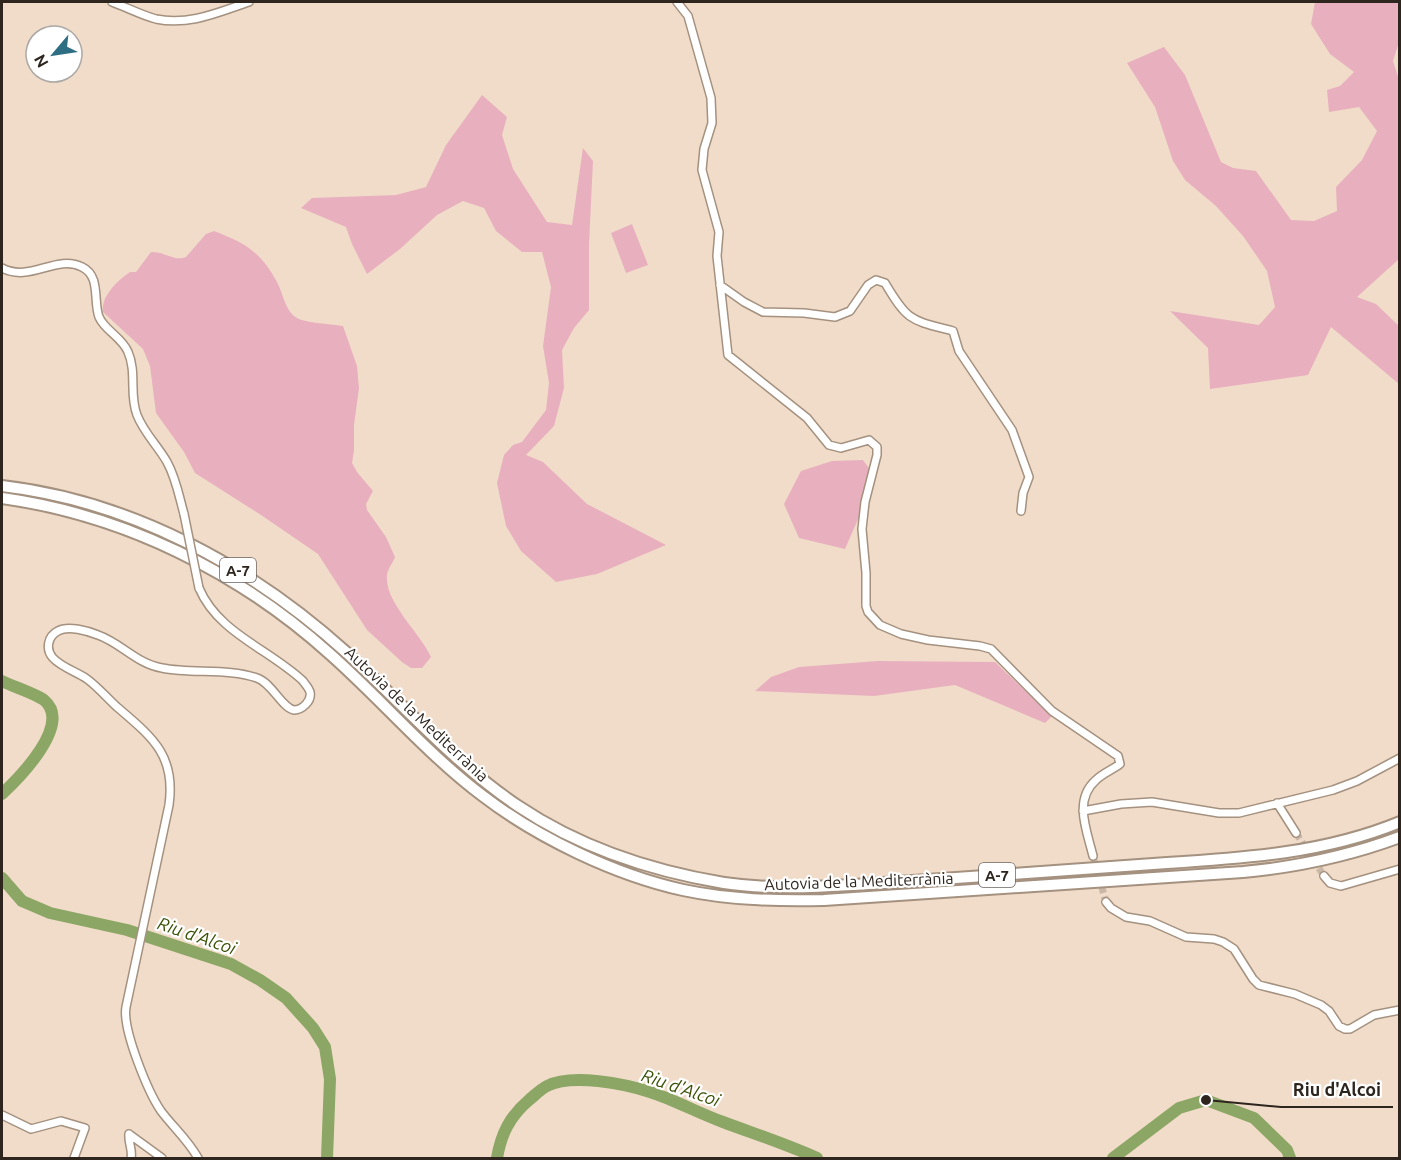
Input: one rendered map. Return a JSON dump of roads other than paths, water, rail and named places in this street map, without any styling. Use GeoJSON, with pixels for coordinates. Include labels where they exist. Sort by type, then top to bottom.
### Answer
{"type":"FeatureCollection","features":[{"type":"Feature","properties":{"kind":"highway","name":"Autovia de la Mediterrània"},"geometry":{"type":"LineString","coordinates":[[2,486],[46,493],[88,504],[139,522],[171,534],[234,568],[289,604],[318,627],[430,734],[477,776],[520,808],[595,846],[656,868],[721,882],[772,887],[824,887],[1239,859],[1324,846],[1366,835],[1400,822]]}},
{"type":"Feature","properties":{"kind":"highway","name":"Autovia de la Mediterrània"},"geometry":{"type":"LineString","coordinates":[[2,498],[70,512],[115,525],[162,544],[215,570],[289,620],[330,654],[426,747],[459,777],[497,806],[535,830],[589,857],[682,890],[755,900],[824,900],[1249,872],[1307,864],[1400,837]]}},
{"type":"Feature","properties":{"kind":"street"},"geometry":{"type":"LineString","coordinates":[[112,2],[156,19],[181,21],[196,19],[249,2]]}},
{"type":"Feature","properties":{"kind":"street"},"geometry":{"type":"LineString","coordinates":[[677,2],[688,16],[711,94],[712,123],[704,149],[702,170],[718,228],[717,256],[727,348],[731,358],[807,418],[829,445],[841,448],[866,440],[872,442],[876,447],[877,455],[862,529],[866,606],[868,612],[880,625],[901,634],[928,640],[991,649],[1052,711],[1118,756],[1120,764],[1094,781],[1083,802],[1093,856]]}},
{"type":"Feature","properties":{"kind":"street"},"geometry":{"type":"LineString","coordinates":[[2,268],[12,272],[29,273],[56,265],[72,264],[84,267],[89,272],[94,284],[99,316],[129,354],[136,413],[173,474],[184,514],[199,588],[210,609],[223,622],[303,681],[310,691],[305,706],[296,710],[285,705],[267,683],[252,676],[160,668],[138,660],[109,640],[91,633],[62,629],[55,632],[49,642],[49,650],[54,660],[86,678],[147,732],[165,759],[170,782],[170,805],[125,1012],[127,1031],[154,1100],[165,1116],[185,1137],[198,1158]]}},
{"type":"Feature","properties":{"kind":"street"},"geometry":{"type":"LineString","coordinates":[[720,285],[763,312],[804,313],[835,317],[850,311],[868,285],[876,280],[885,283],[898,306],[913,320],[953,331],[959,351],[1012,430],[1029,477],[1023,493],[1021,511]]}},
{"type":"Feature","properties":{"kind":"street"},"geometry":{"type":"LineString","coordinates":[[1083,811],[1122,804],[1152,802],[1227,814],[1239,813],[1344,786],[1400,758]]}},
{"type":"Feature","properties":{"kind":"street"},"geometry":{"type":"LineString","coordinates":[[1278,803],[1296,833]]}},
{"type":"Feature","properties":{"kind":"street"},"geometry":{"type":"LineString","coordinates":[[1324,876],[1330,883],[1341,886],[1400,868]]}},
{"type":"Feature","properties":{"kind":"street"},"geometry":{"type":"LineString","coordinates":[[1106,902],[1126,917],[1155,922],[1186,937],[1223,942],[1234,949],[1259,985],[1295,994],[1321,1005],[1329,1011],[1339,1026],[1345,1029],[1350,1029],[1370,1017],[1400,1010]]}},
{"type":"Feature","properties":{"kind":"street"},"geometry":{"type":"LineString","coordinates":[[2,1115],[31,1129],[61,1121],[85,1128],[76,1157]]}},
{"type":"Feature","properties":{"kind":"street"},"geometry":{"type":"LineString","coordinates":[[131,1158],[129,1134],[162,1158]]}},
{"type":"Feature","properties":{"kind":"waterway","name":"Riu d'Alcoi"},"geometry":{"type":"LineString","coordinates":[[2,681],[44,700],[51,710],[52,723],[40,750],[20,776],[2,794]]}},
{"type":"Feature","properties":{"kind":"waterway","name":"Riu d'Alcoi"},"geometry":{"type":"LineString","coordinates":[[2,878],[22,901],[50,913],[127,930],[231,964],[286,998],[313,1028],[325,1047],[330,1079],[327,1158]]}},
{"type":"Feature","properties":{"kind":"waterway","name":"Riu d'Alcoi"},"geometry":{"type":"LineString","coordinates":[[497,1158],[507,1126],[517,1112],[540,1090],[558,1082],[570,1080],[613,1083],[650,1092],[817,1158]]}},
{"type":"Feature","properties":{"kind":"waterway","name":"Riu d'Alcoi"},"geometry":{"type":"LineString","coordinates":[[1113,1158],[1179,1108],[1206,1100],[1254,1118],[1287,1150],[1290,1158]]}},
{"type":"Feature","properties":{"kind":"tunnel"},"geometry":{"type":"LineString","coordinates":[[1296,833],[1324,876]]}},
{"type":"Feature","properties":{"kind":"tunnel"},"geometry":{"type":"LineString","coordinates":[[1093,856],[1106,902]]}},
{"type":"Feature","properties":{"kind":"place","name":"Riu d'Alcoi"},"geometry":{"type":"Point","coordinates":[1206,1100]}}]}
